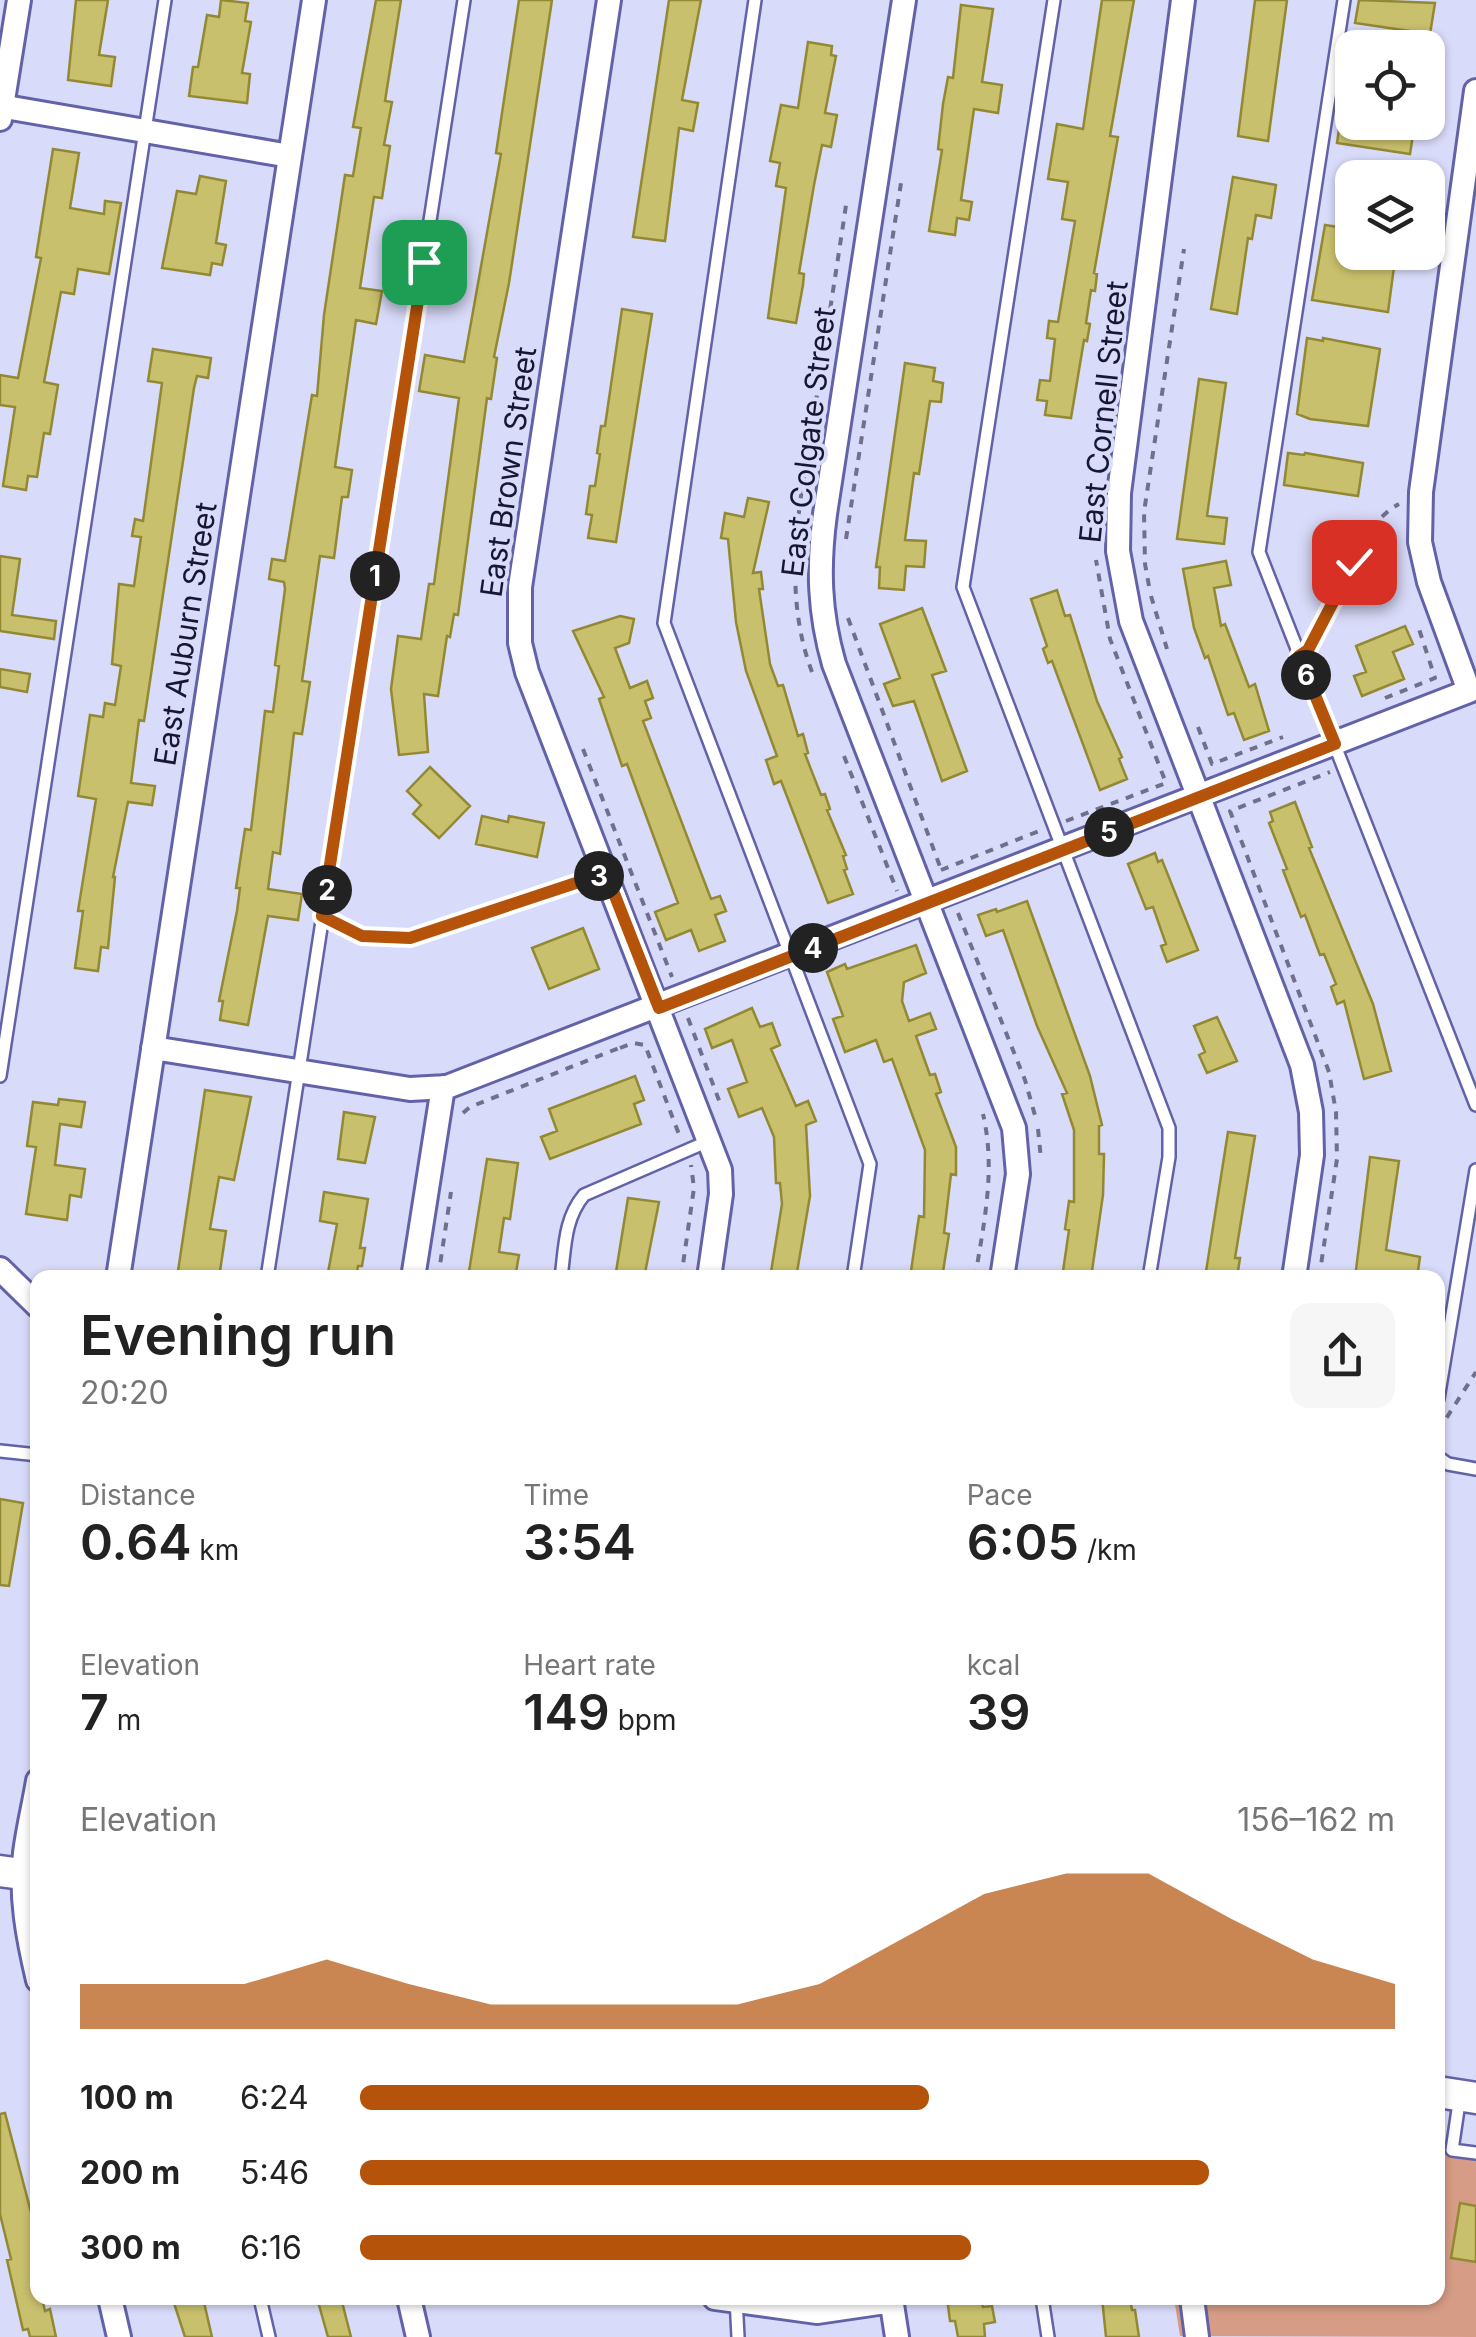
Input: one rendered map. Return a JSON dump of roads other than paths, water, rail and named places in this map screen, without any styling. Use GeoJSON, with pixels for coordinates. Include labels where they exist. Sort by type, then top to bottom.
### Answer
{"type":"FeatureCollection","features":[{"type":"Feature","properties":{"kind":"street"},"geometry":{"type":"LineString","coordinates":[[18,0],[1,110],[290,156]]}},
{"type":"Feature","properties":{"kind":"street","name":"East Auburn Street"},"geometry":{"type":"LineString","coordinates":[[119,1270],[314,0]]}},
{"type":"Feature","properties":{"kind":"street","name":"East Brown Street"},"geometry":{"type":"LineString","coordinates":[[609,0],[518,621],[527,672],[720,1170],[721,1194],[710,1270]]}},
{"type":"Feature","properties":{"kind":"street","name":"East Colgate Street"},"geometry":{"type":"LineString","coordinates":[[904,0],[824,514],[819,590],[823,625],[834,664],[1014,1128],[1018,1174],[1003,1270]]}},
{"type":"Feature","properties":{"kind":"street","name":"East Cornell Street"},"geometry":{"type":"LineString","coordinates":[[1183,0],[1120,493],[1118,551],[1131,621],[1302,1065],[1312,1155],[1295,1270]]}},
{"type":"Feature","properties":{"kind":"street"},"geometry":{"type":"LineString","coordinates":[[153,1048],[410,1089],[443,1087],[616,1037],[659,1008],[1470,691],[1428,582],[1420,542],[1421,492],[1476,91]]}},
{"type":"Feature","properties":{"kind":"street"},"geometry":{"type":"LineString","coordinates":[[414,1270],[443,1087]]}},
{"type":"Feature","properties":{"kind":"street"},"geometry":{"type":"LineString","coordinates":[[0,1269],[30,1299]]}},
{"type":"Feature","properties":{"kind":"street"},"geometry":{"type":"LineString","coordinates":[[30,1824],[21,1874],[30,1947]]}},
{"type":"Feature","properties":{"kind":"street"},"geometry":{"type":"LineString","coordinates":[[112,2305],[119,2337]]}},
{"type":"Feature","properties":{"kind":"street"},"geometry":{"type":"LineString","coordinates":[[411,2305],[418,2337]]}},
{"type":"Feature","properties":{"kind":"street"},"geometry":{"type":"LineString","coordinates":[[770,2305],[817,2312],[857,2305]]}},
{"type":"Feature","properties":{"kind":"street"},"geometry":{"type":"LineString","coordinates":[[893,2305],[896,2337]]}},
{"type":"Feature","properties":{"kind":"street"},"geometry":{"type":"LineString","coordinates":[[1193,2305],[1197,2337]]}},
{"type":"Feature","properties":{"kind":"lane"},"geometry":{"type":"LineString","coordinates":[[0,1076],[165,0]]}},
{"type":"Feature","properties":{"kind":"lane"},"geometry":{"type":"LineString","coordinates":[[268,1270],[464,0]]}},
{"type":"Feature","properties":{"kind":"lane"},"geometry":{"type":"LineString","coordinates":[[755,0],[664,623],[870,1164],[854,1270]]}},
{"type":"Feature","properties":{"kind":"lane"},"geometry":{"type":"LineString","coordinates":[[1054,0],[963,587],[1169,1128],[1169,1157],[1150,1270]]}},
{"type":"Feature","properties":{"kind":"lane"},"geometry":{"type":"LineString","coordinates":[[1344,0],[1259,552],[1476,1105]]}},
{"type":"Feature","properties":{"kind":"lane"},"geometry":{"type":"LineString","coordinates":[[322,916],[362,936],[410,938],[606,873]]}},
{"type":"Feature","properties":{"kind":"lane"},"geometry":{"type":"LineString","coordinates":[[562,1270],[567,1226],[584,1195],[711,1140]]}},
{"type":"Feature","properties":{"kind":"lane"},"geometry":{"type":"LineString","coordinates":[[1445,1358],[1476,1170]]}},
{"type":"Feature","properties":{"kind":"lane"},"geometry":{"type":"LineString","coordinates":[[0,1451],[30,1453]]}},
{"type":"Feature","properties":{"kind":"lane"},"geometry":{"type":"LineString","coordinates":[[1445,1462],[1476,1469]]}},
{"type":"Feature","properties":{"kind":"lane"},"geometry":{"type":"LineString","coordinates":[[1458,2095],[1452,2150],[1476,2153]]}},
{"type":"Feature","properties":{"kind":"lane"},"geometry":{"type":"LineString","coordinates":[[262,2305],[269,2337]]}},
{"type":"Feature","properties":{"kind":"lane"},"geometry":{"type":"LineString","coordinates":[[730,2305],[738,2337]]}},
{"type":"Feature","properties":{"kind":"lane"},"geometry":{"type":"LineString","coordinates":[[1043,2305],[1048,2337]]}}]}
